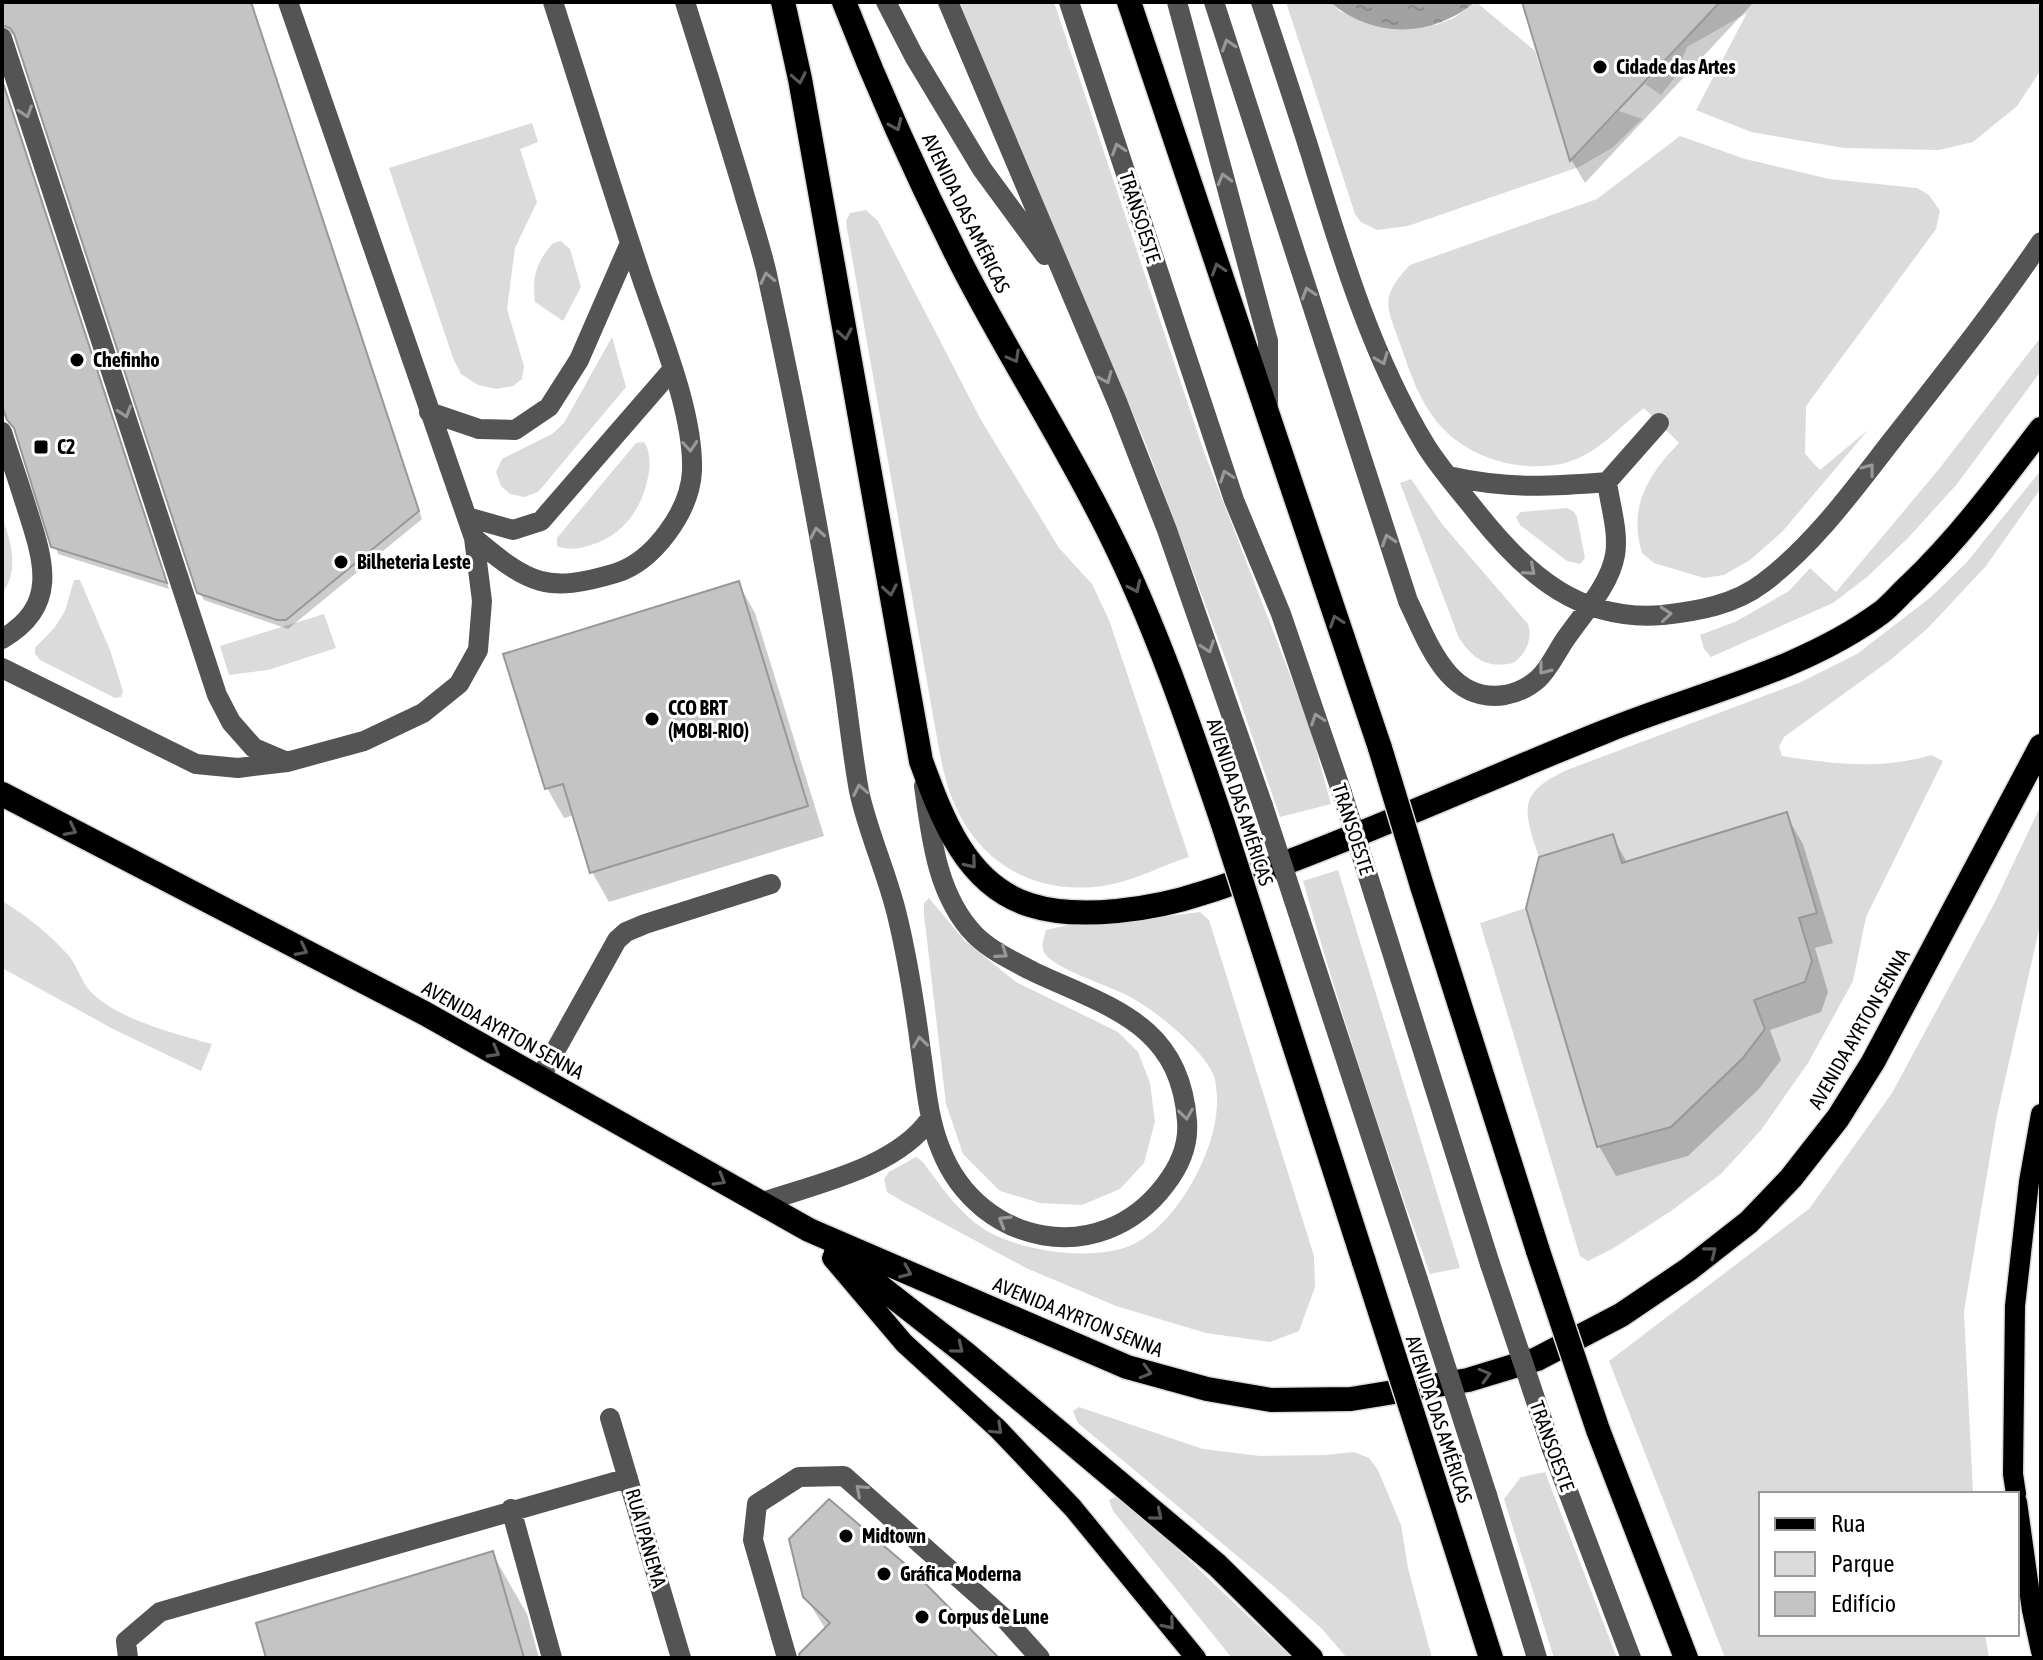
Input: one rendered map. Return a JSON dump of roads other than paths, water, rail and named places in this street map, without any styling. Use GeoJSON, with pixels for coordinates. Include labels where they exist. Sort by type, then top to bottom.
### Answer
{"type":"FeatureCollection","features":[{"type":"Feature","properties":{"kind":"highway"},"geometry":{"type":"LineString","coordinates":[[783,2],[800,79],[921,761],[939,811],[957,846],[989,883],[1030,905],[1072,911],[1121,912],[1202,894],[1333,845],[1606,731],[1830,645],[1883,611],[1928,568],[1962,533],[2041,429]]}},
{"type":"Feature","properties":{"kind":"highway","name":"AVENIDA DAS AMÉRICAS"},"geometry":{"type":"LineString","coordinates":[[844,2],[926,192],[964,270],[1067,452],[1144,607],[1169,666],[1223,824],[1491,1658]]}},
{"type":"Feature","properties":{"kind":"highway"},"geometry":{"type":"LineString","coordinates":[[1129,2],[1380,748],[1538,1251],[1598,1430],[1686,1658]]}},
{"type":"Feature","properties":{"kind":"highway","name":"AVENIDA AYRTON SENNA"},"geometry":{"type":"LineString","coordinates":[[2,794],[426,1014],[809,1230],[1127,1367],[1207,1389],[1271,1400],[1351,1399],[1468,1380],[1537,1359],[1621,1315],[1689,1269],[1749,1222],[1791,1178],[1838,1118],[1873,1062],[2041,746]]}},
{"type":"Feature","properties":{"kind":"highway"},"geometry":{"type":"LineString","coordinates":[[809,1230],[965,1353],[1217,1565],[1311,1658]]}},
{"type":"Feature","properties":{"kind":"main road"},"geometry":{"type":"LineString","coordinates":[[2016,1492],[2013,1474],[2015,1306],[2029,1182],[2041,1114]]}},
{"type":"Feature","properties":{"kind":"main road"},"geometry":{"type":"LineString","coordinates":[[809,1230],[904,1343],[998,1429],[1073,1508],[1196,1658]]}},
{"type":"Feature","properties":{"kind":"main road"},"geometry":{"type":"LineString","coordinates":[[2019,1516],[2041,1651]]}},
{"type":"Feature","properties":{"kind":"street"},"geometry":{"type":"LineString","coordinates":[[2,668],[196,764],[238,768],[287,762],[364,741],[423,713],[459,684],[478,650],[482,601],[474,538],[288,2]]}},
{"type":"Feature","properties":{"kind":"street"},"geometry":{"type":"LineString","coordinates":[[474,538],[506,564],[539,582],[578,584],[623,570],[657,545],[681,513],[692,474],[689,434],[672,370],[553,2]]}},
{"type":"Feature","properties":{"kind":"street"},"geometry":{"type":"LineString","coordinates":[[685,2],[764,263],[798,426],[842,670],[859,789],[893,897],[909,966],[930,1119],[941,1152],[955,1177],[975,1200],[999,1220],[1027,1234],[1058,1238],[1089,1236],[1121,1224],[1151,1204],[1179,1166],[1188,1128],[1182,1084],[1165,1048],[1128,1017],[1011,961],[976,935],[948,895],[940,870],[933,846],[921,761]]}},
{"type":"Feature","properties":{"kind":"street"},"geometry":{"type":"LineString","coordinates":[[886,2],[914,56],[982,169],[1064,280]]}},
{"type":"Feature","properties":{"kind":"street"},"geometry":{"type":"LineString","coordinates":[[948,2],[1118,404],[1167,530],[1263,806],[1418,1280],[1537,1658]]}},
{"type":"Feature","properties":{"kind":"street","name":"TRANSOESTE"},"geometry":{"type":"LineString","coordinates":[[1069,2],[1234,500],[1281,614],[1342,793],[1490,1264],[1552,1449],[1631,1658]]}},
{"type":"Feature","properties":{"kind":"street"},"geometry":{"type":"LineString","coordinates":[[1177,2],[1268,341],[1268,419]]}},
{"type":"Feature","properties":{"kind":"street"},"geometry":{"type":"LineString","coordinates":[[1214,2],[1408,601],[1434,656],[1452,679],[1468,691],[1493,696],[1515,693],[1538,679],[1589,606],[1611,572],[1616,553],[1607,482]]}},
{"type":"Feature","properties":{"kind":"street"},"geometry":{"type":"LineString","coordinates":[[1261,2],[1348,273],[1390,380],[1427,448],[1504,547],[1553,590],[1589,606],[1618,614],[1652,616],[1696,612],[1736,599],[1763,583],[1806,544],[1862,479],[2000,304],[2041,242]]}},
{"type":"Feature","properties":{"kind":"street"},"geometry":{"type":"LineString","coordinates":[[2,38],[217,695],[231,722],[254,748],[287,762]]}},
{"type":"Feature","properties":{"kind":"street"},"geometry":{"type":"LineString","coordinates":[[429,412],[479,429],[515,430],[549,407],[579,360],[630,243]]}},
{"type":"Feature","properties":{"kind":"street"},"geometry":{"type":"LineString","coordinates":[[467,517],[513,530],[541,521],[672,370]]}},
{"type":"Feature","properties":{"kind":"street"},"geometry":{"type":"LineString","coordinates":[[1448,476],[1489,485],[1526,488],[1607,482],[1659,423]]}},
{"type":"Feature","properties":{"kind":"street"},"geometry":{"type":"LineString","coordinates":[[2,432],[38,541],[44,572],[42,592],[34,608],[22,627],[2,639]]}},
{"type":"Feature","properties":{"kind":"street"},"geometry":{"type":"LineString","coordinates":[[540,1078],[617,940],[645,924],[771,884]]}},
{"type":"Feature","properties":{"kind":"street"},"geometry":{"type":"LineString","coordinates":[[760,1203],[876,1162],[919,1135],[930,1119]]}},
{"type":"Feature","properties":{"kind":"street","name":"RUA IPANEMA"},"geometry":{"type":"LineString","coordinates":[[610,1418],[681,1658]]}},
{"type":"Feature","properties":{"kind":"street"},"geometry":{"type":"LineString","coordinates":[[787,1658],[753,1540],[757,1504],[799,1477],[844,1476],[1005,1619],[1040,1658]]}},
{"type":"Feature","properties":{"kind":"street"},"geometry":{"type":"LineString","coordinates":[[128,1658],[126,1641],[160,1612],[511,1509],[628,1478]]}},
{"type":"Feature","properties":{"kind":"street"},"geometry":{"type":"LineString","coordinates":[[511,1509],[552,1658]]}},
{"type":"Feature","properties":{"kind":"water"},"geometry":{"type":"Polygon","coordinates":[[[1330,2],[1475,2],[1440,22],[1422,28],[1402,29],[1365,23],[1330,2]]]}},
{"type":"Feature","properties":{"kind":"place","name":"Cidade das Artes"},"geometry":{"type":"Point","coordinates":[1600,67]}},
{"type":"Feature","properties":{"kind":"place","name":"Chefinho"},"geometry":{"type":"Point","coordinates":[77,360]}},
{"type":"Feature","properties":{"kind":"place","name":"C2"},"geometry":{"type":"Point","coordinates":[41,447]}},
{"type":"Feature","properties":{"kind":"place","name":"Bilheteria Leste"},"geometry":{"type":"Point","coordinates":[341,562]}},
{"type":"Feature","properties":{"kind":"place","name":"CCO BRT (MOBI-RIO)"},"geometry":{"type":"Point","coordinates":[652,719]}},
{"type":"Feature","properties":{"kind":"place","name":"Midtown"},"geometry":{"type":"Point","coordinates":[846,1536]}},
{"type":"Feature","properties":{"kind":"place","name":"Gráfica Moderna"},"geometry":{"type":"Point","coordinates":[884,1574]}},
{"type":"Feature","properties":{"kind":"place","name":"Corpus de Lune"},"geometry":{"type":"Point","coordinates":[922,1617]}}]}
